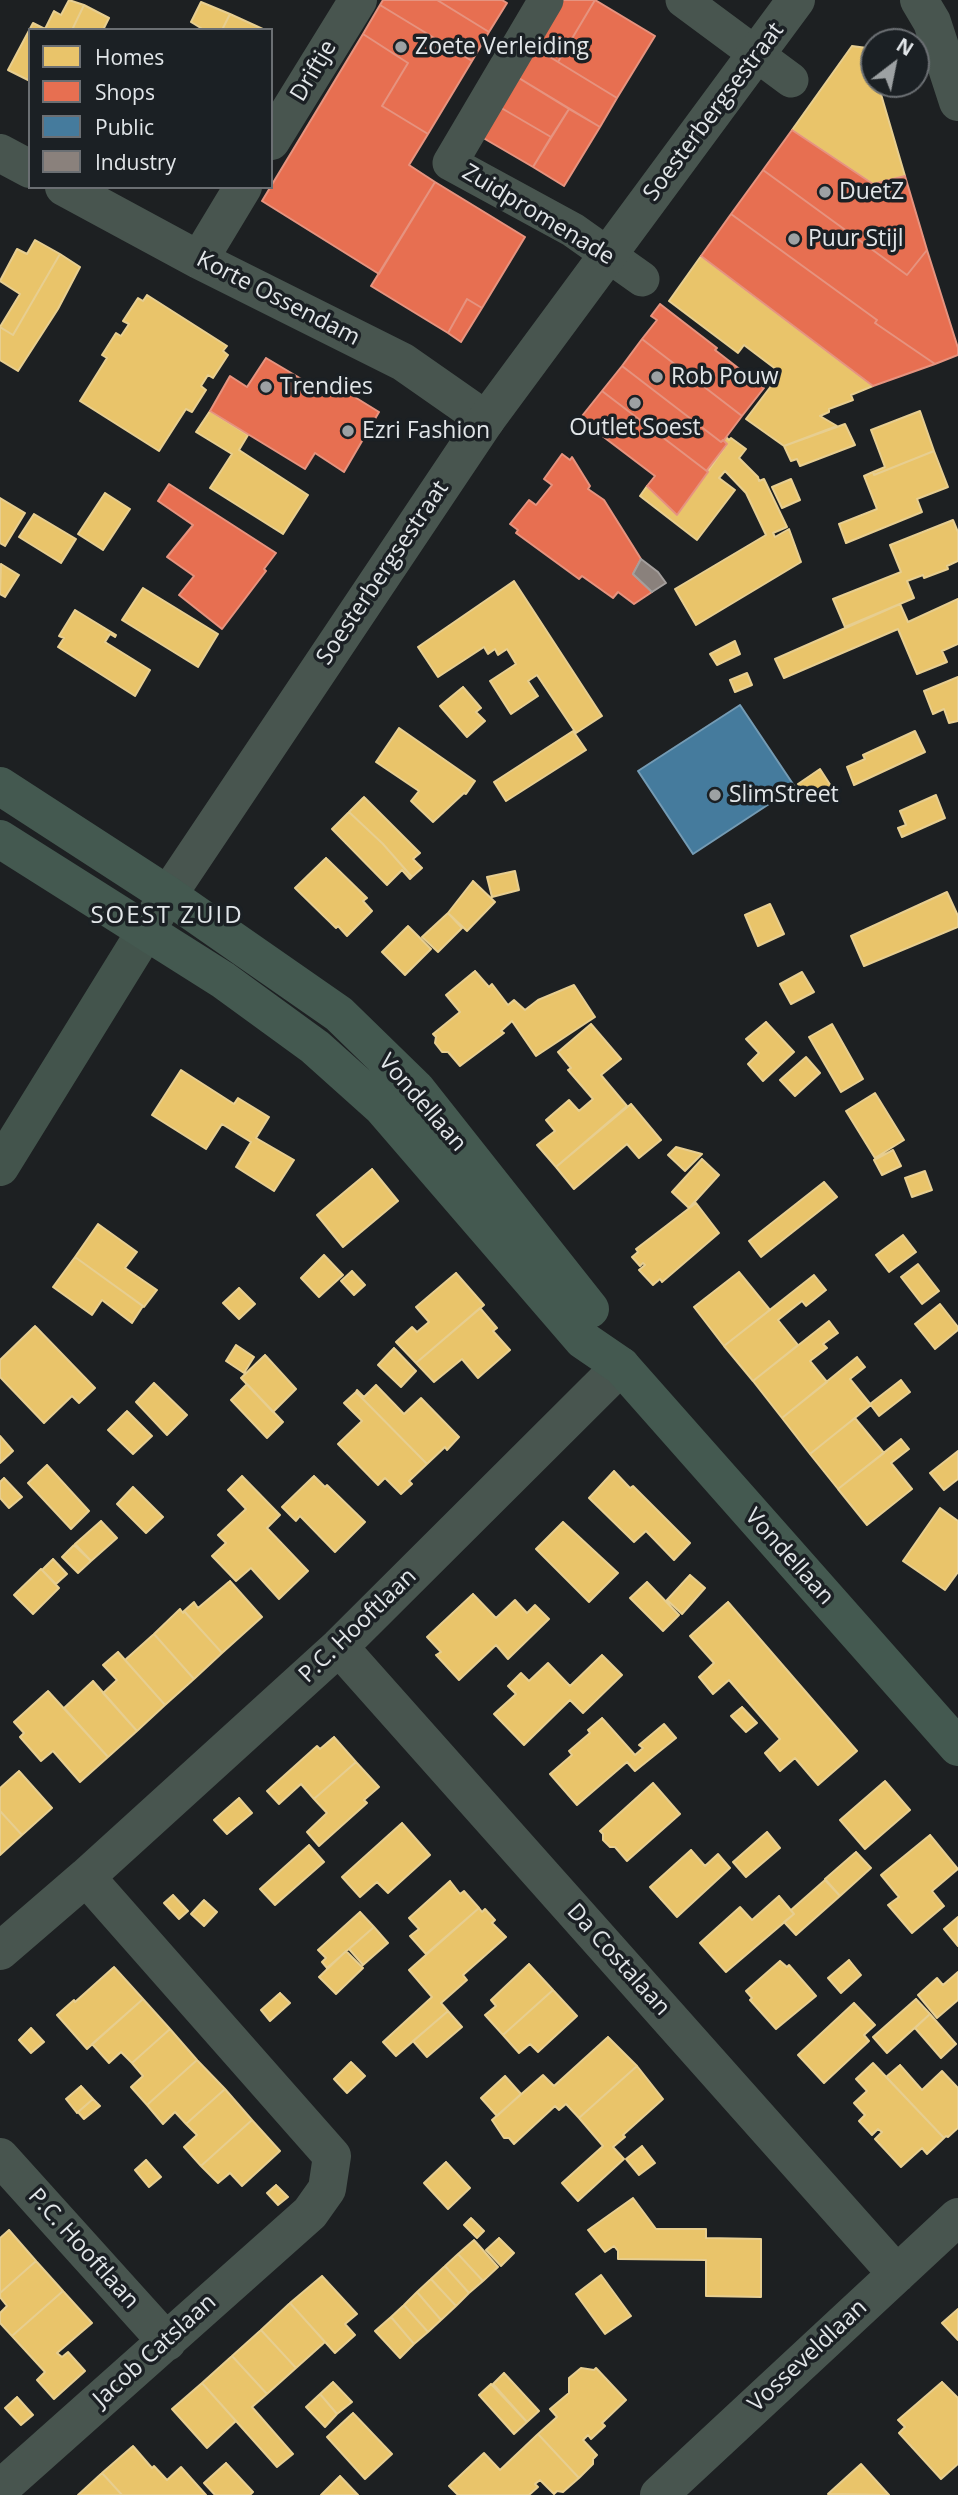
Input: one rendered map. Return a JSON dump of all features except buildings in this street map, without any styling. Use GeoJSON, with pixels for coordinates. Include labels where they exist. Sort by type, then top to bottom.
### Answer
{"type":"FeatureCollection","features":[{"type":"Feature","properties":{"kind":"main road","name":"Vondellaan"},"geometry":{"type":"LineString","coordinates":[[0,786],[168,895],[339,1014],[416,1089],[602,1325],[621,1366]]}},
{"type":"Feature","properties":{"kind":"main road","name":"Vondellaan"},"geometry":{"type":"LineString","coordinates":[[0,839],[223,980],[314,1047],[383,1107],[583,1340],[621,1366],[958,1747]]}},
{"type":"Feature","properties":{"kind":"main road","name":"Soesterbergsestraat"},"geometry":{"type":"LineString","coordinates":[[0,1167],[168,895]]}},
{"type":"Feature","properties":{"kind":"street","name":"Driftje"},"geometry":{"type":"LineString","coordinates":[[273,138],[358,0]]}},
{"type":"Feature","properties":{"kind":"street","name":"Zuidpromenade"},"geometry":{"type":"LineString","coordinates":[[546,0],[450,163],[573,230],[642,279]]}},
{"type":"Feature","properties":{"kind":"street"},"geometry":{"type":"LineString","coordinates":[[683,0],[791,80]]}},
{"type":"Feature","properties":{"kind":"street","name":"Soesterbergsestraat"},"geometry":{"type":"LineString","coordinates":[[168,895],[485,420],[796,0]]}},
{"type":"Feature","properties":{"kind":"street"},"geometry":{"type":"LineString","coordinates":[[919,0],[932,22],[958,103]]}},
{"type":"Feature","properties":{"kind":"street"},"geometry":{"type":"LineString","coordinates":[[0,153],[28,168]]}},
{"type":"Feature","properties":{"kind":"street","name":"Korte Ossendam"},"geometry":{"type":"LineString","coordinates":[[68,189],[199,260],[403,362],[485,420]]}},
{"type":"Feature","properties":{"kind":"street"},"geometry":{"type":"LineString","coordinates":[[199,260],[242,189]]}},
{"type":"Feature","properties":{"kind":"street","name":"P.C. Hooftlaan"},"geometry":{"type":"LineString","coordinates":[[0,1951],[86,1877],[339,1647],[621,1366]]}},
{"type":"Feature","properties":{"kind":"street","name":"Da Costalaan"},"geometry":{"type":"LineString","coordinates":[[339,1647],[897,2274]]}},
{"type":"Feature","properties":{"kind":"street","name":"Jacob Catslaan"},"geometry":{"type":"LineString","coordinates":[[0,2489],[310,2213],[327,2189],[332,2156],[86,1877]]}},
{"type":"Feature","properties":{"kind":"street","name":"P.C. Hooftlaan"},"geometry":{"type":"LineString","coordinates":[[0,2157],[167,2342]]}},
{"type":"Feature","properties":{"kind":"street","name":"Vosseveldlaan"},"geometry":{"type":"LineString","coordinates":[[659,2495],[958,2217]]}},
{"type":"Feature","properties":{"kind":"place","name":"Zoete Verleiding"},"geometry":{"type":"Point","coordinates":[401,47]}},
{"type":"Feature","properties":{"kind":"place","name":"DuetZ"},"geometry":{"type":"Point","coordinates":[825,192]}},
{"type":"Feature","properties":{"kind":"place","name":"Puur Stijl"},"geometry":{"type":"Point","coordinates":[794,239]}},
{"type":"Feature","properties":{"kind":"place","name":"Rob Pouw"},"geometry":{"type":"Point","coordinates":[657,377]}},
{"type":"Feature","properties":{"kind":"place","name":"Trendies"},"geometry":{"type":"Point","coordinates":[266,387]}},
{"type":"Feature","properties":{"kind":"place","name":"Outlet Soest"},"geometry":{"type":"Point","coordinates":[635,403]}},
{"type":"Feature","properties":{"kind":"place","name":"Ezri Fashion"},"geometry":{"type":"Point","coordinates":[348,431]}},
{"type":"Feature","properties":{"kind":"place","name":"SlimStreet"},"geometry":{"type":"Point","coordinates":[715,795]}},
{"type":"Feature","properties":{"kind":"district","name":"SOEST ZUID"},"geometry":{"type":"Point","coordinates":[167,916]}}]}
